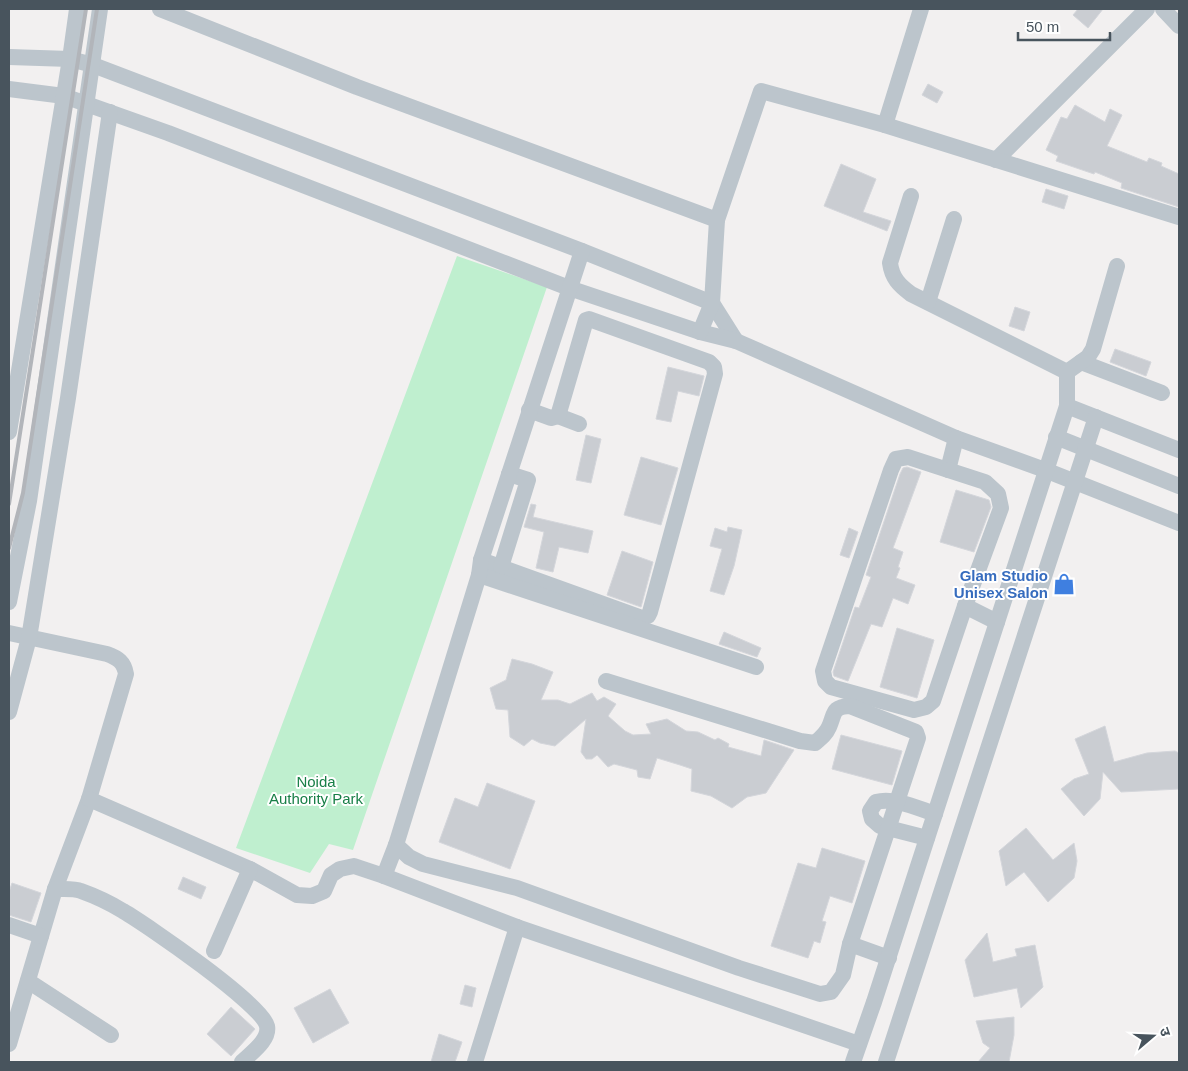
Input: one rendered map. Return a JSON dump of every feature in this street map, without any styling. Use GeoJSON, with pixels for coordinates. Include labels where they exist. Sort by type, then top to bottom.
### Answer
{"type":"FeatureCollection","features":[{"type":"Feature","properties":{"kind":"street"},"geometry":{"type":"LineString","coordinates":[[9,432],[77,9]]}},
{"type":"Feature","properties":{"kind":"street"},"geometry":{"type":"LineString","coordinates":[[9,602],[28,501],[100,9]]}},
{"type":"Feature","properties":{"kind":"street"},"geometry":{"type":"LineString","coordinates":[[160,9],[357,87],[717,220]]}},
{"type":"Feature","properties":{"kind":"street"},"geometry":{"type":"LineString","coordinates":[[885,125],[921,9]]}},
{"type":"Feature","properties":{"kind":"street"},"geometry":{"type":"LineString","coordinates":[[996,160],[1147,9]]}},
{"type":"Feature","properties":{"kind":"street"},"geometry":{"type":"LineString","coordinates":[[1163,9],[1179,26]]}},
{"type":"Feature","properties":{"kind":"street"},"geometry":{"type":"LineString","coordinates":[[9,57],[70,59],[93,65],[582,251],[712,303],[736,341]]}},
{"type":"Feature","properties":{"kind":"street"},"geometry":{"type":"LineString","coordinates":[[9,89],[64,96],[569,288],[700,332],[736,341],[956,438],[1045,470],[1179,523]]}},
{"type":"Feature","properties":{"kind":"street"},"geometry":{"type":"LineString","coordinates":[[700,332],[712,303],[717,220],[761,91],[885,125],[1179,217]]}},
{"type":"Feature","properties":{"kind":"street"},"geometry":{"type":"LineString","coordinates":[[9,712],[29,638],[68,398],[110,112]]}},
{"type":"Feature","properties":{"kind":"street"},"geometry":{"type":"LineString","coordinates":[[911,196],[890,263],[894,279],[902,287],[928,302],[1067,372]]}},
{"type":"Feature","properties":{"kind":"street"},"geometry":{"type":"LineString","coordinates":[[928,302],[954,219]]}},
{"type":"Feature","properties":{"kind":"street"},"geometry":{"type":"LineString","coordinates":[[384,876],[396,845],[509,474],[582,251]]}},
{"type":"Feature","properties":{"kind":"street"},"geometry":{"type":"LineString","coordinates":[[1067,372],[1088,357],[1093,349],[1117,266]]}},
{"type":"Feature","properties":{"kind":"street"},"geometry":{"type":"LineString","coordinates":[[480,567],[501,567],[642,618],[648,616],[715,374],[714,367],[709,362],[589,319],[586,320],[558,416]]}},
{"type":"Feature","properties":{"kind":"street"},"geometry":{"type":"LineString","coordinates":[[1081,362],[1162,393]]}},
{"type":"Feature","properties":{"kind":"street"},"geometry":{"type":"LineString","coordinates":[[853,1062],[889,958],[1067,406],[1067,372]]}},
{"type":"Feature","properties":{"kind":"street"},"geometry":{"type":"LineString","coordinates":[[1067,406],[1179,450]]}},
{"type":"Feature","properties":{"kind":"street"},"geometry":{"type":"LineString","coordinates":[[530,410],[551,418],[558,416],[579,424]]}},
{"type":"Feature","properties":{"kind":"street"},"geometry":{"type":"LineString","coordinates":[[886,1062],[1096,418]]}},
{"type":"Feature","properties":{"kind":"street"},"geometry":{"type":"LineString","coordinates":[[1056,437],[1179,486]]}},
{"type":"Feature","properties":{"kind":"street"},"geometry":{"type":"LineString","coordinates":[[948,470],[956,438]]}},
{"type":"Feature","properties":{"kind":"street"},"geometry":{"type":"LineString","coordinates":[[908,457],[948,470],[985,482],[998,494],[1001,508],[932,701],[926,708],[914,710],[831,687],[825,681],[823,671],[896,459],[908,457]]}},
{"type":"Feature","properties":{"kind":"street"},"geometry":{"type":"LineString","coordinates":[[501,567],[528,480],[509,474]]}},
{"type":"Feature","properties":{"kind":"street"},"geometry":{"type":"LineString","coordinates":[[480,567],[756,666]]}},
{"type":"Feature","properties":{"kind":"street"},"geometry":{"type":"LineString","coordinates":[[965,606],[997,622]]}},
{"type":"Feature","properties":{"kind":"street"},"geometry":{"type":"LineString","coordinates":[[9,633],[107,654],[117,658],[124,665],[126,674],[89,799],[55,889],[9,1044]]}},
{"type":"Feature","properties":{"kind":"street"},"geometry":{"type":"LineString","coordinates":[[396,845],[410,857],[423,864],[517,888],[739,968],[820,994],[831,992],[843,975],[850,944],[918,738],[916,732],[850,706],[840,707],[833,713],[829,727],[815,743],[800,741],[606,681]]}},
{"type":"Feature","properties":{"kind":"street"},"geometry":{"type":"LineString","coordinates":[[89,799],[250,869],[297,895],[312,896],[324,891],[331,876],[340,869],[354,866],[517,927],[859,1044]]}},
{"type":"Feature","properties":{"kind":"street"},"geometry":{"type":"LineString","coordinates":[[927,838],[880,826],[872,820],[870,811],[876,802],[885,799],[935,814]]}},
{"type":"Feature","properties":{"kind":"street"},"geometry":{"type":"LineString","coordinates":[[214,951],[250,869]]}},
{"type":"Feature","properties":{"kind":"street"},"geometry":{"type":"LineString","coordinates":[[55,889],[79,890],[122,911],[198,962],[249,1003],[265,1019],[268,1028],[267,1037],[242,1062]]}},
{"type":"Feature","properties":{"kind":"street"},"geometry":{"type":"LineString","coordinates":[[9,925],[41,936]]}},
{"type":"Feature","properties":{"kind":"street"},"geometry":{"type":"LineString","coordinates":[[475,1062],[517,927]]}},
{"type":"Feature","properties":{"kind":"street"},"geometry":{"type":"LineString","coordinates":[[850,944],[889,958]]}},
{"type":"Feature","properties":{"kind":"street"},"geometry":{"type":"LineString","coordinates":[[28,981],[111,1035]]}},
{"type":"Feature","properties":{"kind":"green space","name":"Noida Authority Park"},"geometry":{"type":"Polygon","coordinates":[[[457,256],[547,287],[353,850],[329,844],[310,873],[236,848],[457,256]]]}},
{"type":"Feature","properties":{"kind":"building"},"geometry":{"type":"Polygon","coordinates":[[[1078,9],[1103,9],[1088,28],[1073,15],[1078,9]]]}},
{"type":"Feature","properties":{"kind":"building"},"geometry":{"type":"Polygon","coordinates":[[[928,84],[943,92],[937,103],[922,95],[928,84]]]}},
{"type":"Feature","properties":{"kind":"building"},"geometry":{"type":"Polygon","coordinates":[[[1075,105],[1105,122],[1110,109],[1122,115],[1107,146],[1147,162],[1149,158],[1162,163],[1161,166],[1179,174],[1179,207],[1121,188],[1122,183],[1095,172],[1094,174],[1056,161],[1058,156],[1046,150],[1061,117],[1067,119],[1075,105]]]}},
{"type":"Feature","properties":{"kind":"building"},"geometry":{"type":"Polygon","coordinates":[[[841,164],[876,179],[863,212],[891,221],[887,231],[824,206],[841,164]]]}},
{"type":"Feature","properties":{"kind":"building"},"geometry":{"type":"Polygon","coordinates":[[[1046,189],[1068,196],[1064,209],[1042,202],[1046,189]]]}},
{"type":"Feature","properties":{"kind":"building"},"geometry":{"type":"Polygon","coordinates":[[[1015,307],[1030,312],[1024,331],[1009,326],[1015,307]]]}},
{"type":"Feature","properties":{"kind":"building"},"geometry":{"type":"Polygon","coordinates":[[[1115,349],[1151,362],[1146,376],[1110,362],[1115,349]]]}},
{"type":"Feature","properties":{"kind":"building"},"geometry":{"type":"Polygon","coordinates":[[[668,367],[704,376],[699,396],[678,391],[671,422],[656,419],[668,367]]]}},
{"type":"Feature","properties":{"kind":"building"},"geometry":{"type":"Polygon","coordinates":[[[586,435],[601,439],[591,483],[576,480],[586,435]]]}},
{"type":"Feature","properties":{"kind":"building"},"geometry":{"type":"Polygon","coordinates":[[[641,457],[678,468],[661,525],[624,515],[641,457]]]}},
{"type":"Feature","properties":{"kind":"building"},"geometry":{"type":"Polygon","coordinates":[[[907,467],[921,472],[893,548],[903,552],[896,578],[915,585],[908,604],[893,598],[882,627],[871,624],[848,681],[834,676],[833,672],[855,607],[859,608],[871,577],[866,575],[900,474],[903,468],[907,467]]]}},
{"type":"Feature","properties":{"kind":"building"},"geometry":{"type":"Polygon","coordinates":[[[956,490],[989,500],[991,507],[974,552],[940,542],[956,490]]]}},
{"type":"Feature","properties":{"kind":"building"},"geometry":{"type":"Polygon","coordinates":[[[531,504],[536,505],[533,517],[593,531],[588,553],[559,547],[553,572],[536,568],[544,532],[524,527],[531,504]]]}},
{"type":"Feature","properties":{"kind":"building"},"geometry":{"type":"Polygon","coordinates":[[[728,527],[742,530],[734,566],[724,595],[710,591],[722,549],[710,546],[715,528],[727,532],[728,527]]]}},
{"type":"Feature","properties":{"kind":"building"},"geometry":{"type":"Polygon","coordinates":[[[849,528],[858,532],[849,558],[840,555],[849,528]]]}},
{"type":"Feature","properties":{"kind":"building"},"geometry":{"type":"Polygon","coordinates":[[[622,551],[653,562],[641,607],[607,595],[622,551]]]}},
{"type":"Feature","properties":{"kind":"building"},"geometry":{"type":"Polygon","coordinates":[[[897,628],[934,640],[917,698],[880,687],[897,628]]]}},
{"type":"Feature","properties":{"kind":"building"},"geometry":{"type":"Polygon","coordinates":[[[724,632],[761,648],[757,657],[719,644],[724,632]]]}},
{"type":"Feature","properties":{"kind":"building"},"geometry":{"type":"Polygon","coordinates":[[[512,659],[553,672],[541,700],[558,700],[570,704],[592,693],[597,701],[604,697],[616,704],[608,716],[625,731],[633,735],[651,734],[646,724],[667,719],[686,731],[698,732],[715,740],[718,738],[729,744],[728,747],[761,756],[764,740],[794,750],[766,793],[747,797],[732,808],[711,796],[691,791],[692,769],[657,758],[650,779],[638,777],[637,770],[614,764],[608,767],[597,755],[592,759],[586,759],[581,752],[586,719],[555,746],[532,739],[524,746],[510,737],[508,710],[496,709],[490,688],[506,680],[512,659]]]}},
{"type":"Feature","properties":{"kind":"building"},"geometry":{"type":"Polygon","coordinates":[[[1105,726],[1114,762],[1147,753],[1175,751],[1179,753],[1179,789],[1121,792],[1103,772],[1100,799],[1084,816],[1061,789],[1074,779],[1089,774],[1075,739],[1105,726]]]}},
{"type":"Feature","properties":{"kind":"building"},"geometry":{"type":"Polygon","coordinates":[[[841,735],[902,751],[892,785],[832,769],[841,735]]]}},
{"type":"Feature","properties":{"kind":"building"},"geometry":{"type":"Polygon","coordinates":[[[487,783],[535,801],[510,869],[439,842],[455,798],[478,807],[487,783]]]}},
{"type":"Feature","properties":{"kind":"building"},"geometry":{"type":"Polygon","coordinates":[[[1026,828],[1053,860],[1074,843],[1077,861],[1074,878],[1048,902],[1024,872],[1006,886],[999,851],[1026,828]]]}},
{"type":"Feature","properties":{"kind":"building"},"geometry":{"type":"Polygon","coordinates":[[[822,848],[865,861],[852,903],[830,896],[822,921],[826,922],[820,943],[814,941],[808,958],[771,946],[798,863],[816,868],[822,848]]]}},
{"type":"Feature","properties":{"kind":"building"},"geometry":{"type":"Polygon","coordinates":[[[183,877],[206,887],[201,899],[178,889],[183,877]]]}},
{"type":"Feature","properties":{"kind":"building"},"geometry":{"type":"Polygon","coordinates":[[[12,883],[41,893],[31,922],[9,915],[9,892],[12,883]]]}},
{"type":"Feature","properties":{"kind":"building"},"geometry":{"type":"Polygon","coordinates":[[[987,933],[993,962],[1017,956],[1015,949],[1035,945],[1043,987],[1021,1008],[1017,988],[974,997],[965,960],[987,933]]]}},
{"type":"Feature","properties":{"kind":"building"},"geometry":{"type":"Polygon","coordinates":[[[465,985],[476,988],[472,1007],[460,1004],[465,985]]]}},
{"type":"Feature","properties":{"kind":"building"},"geometry":{"type":"Polygon","coordinates":[[[330,989],[349,1023],[313,1043],[294,1008],[330,989]]]}},
{"type":"Feature","properties":{"kind":"building"},"geometry":{"type":"Polygon","coordinates":[[[231,1007],[255,1029],[231,1056],[207,1034],[231,1007]]]}},
{"type":"Feature","properties":{"kind":"building"},"geometry":{"type":"Polygon","coordinates":[[[1014,1017],[1014,1035],[1009,1062],[978,1062],[990,1048],[983,1043],[976,1021],[1014,1017]]]}},
{"type":"Feature","properties":{"kind":"building"},"geometry":{"type":"Polygon","coordinates":[[[439,1034],[462,1042],[455,1062],[431,1062],[439,1034]]]}},
{"type":"Feature","properties":{"kind":"railway"},"geometry":{"type":"LineString","coordinates":[[9,504],[86,9]]}},
{"type":"Feature","properties":{"kind":"railway"},"geometry":{"type":"LineString","coordinates":[[9,548],[23,493],[97,9]]}},
{"type":"Feature","properties":{"kind":"place","name":"Glam Studio Unisex Salon"},"geometry":{"type":"Point","coordinates":[1064,584]}}]}
